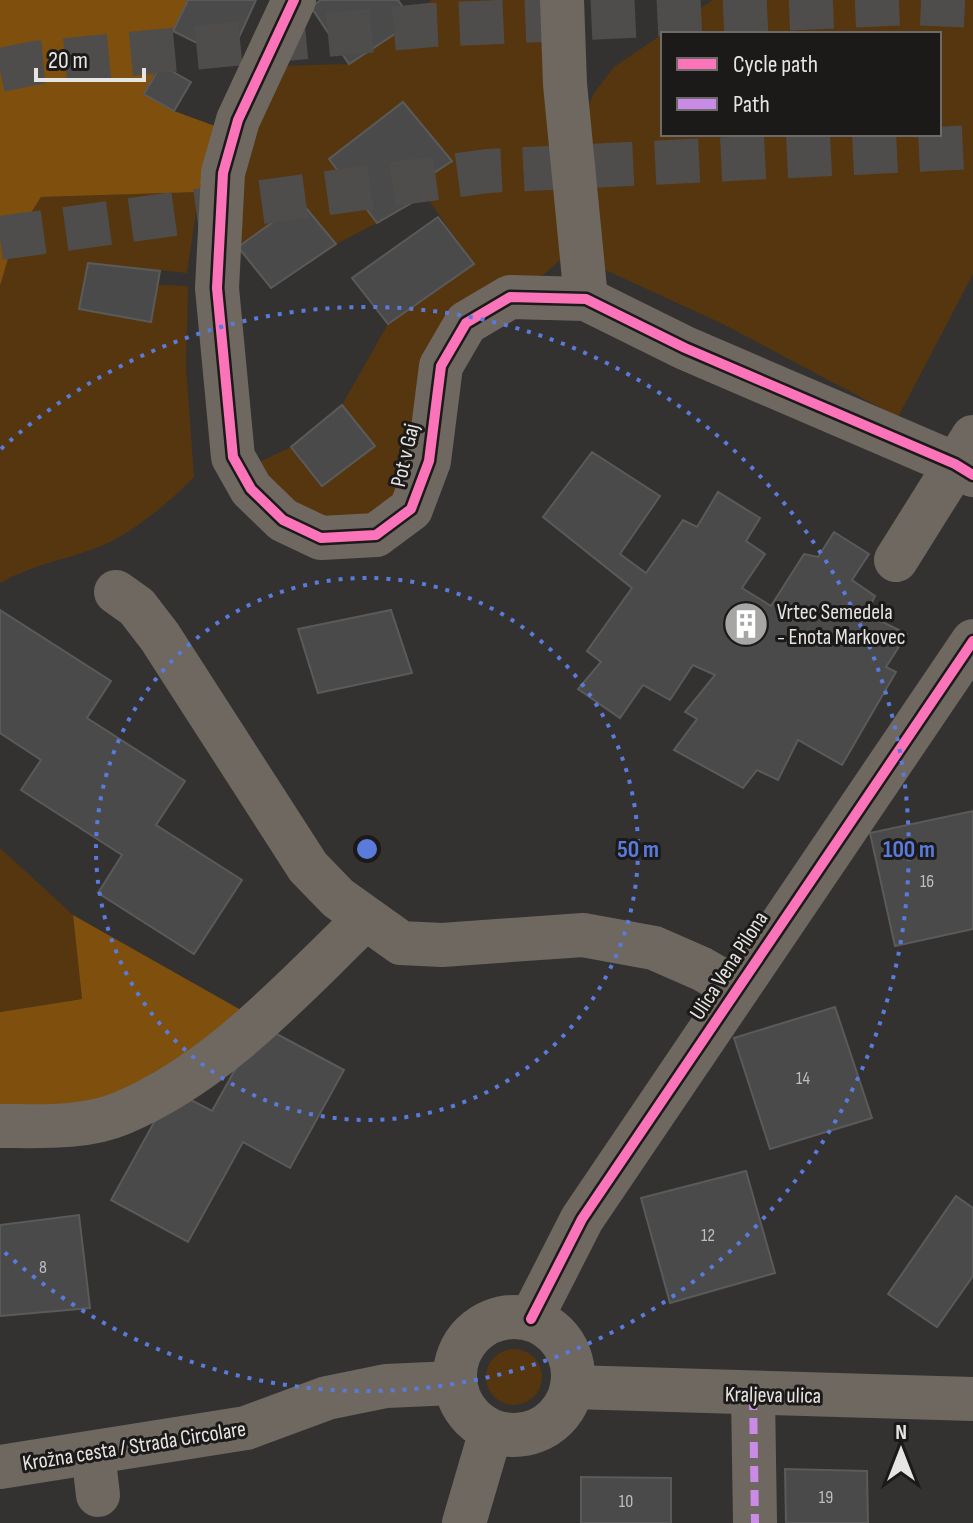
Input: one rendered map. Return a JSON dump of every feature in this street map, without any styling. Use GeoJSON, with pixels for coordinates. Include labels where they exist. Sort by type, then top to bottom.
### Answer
{"type":"FeatureCollection","features":[{"type":"Feature","properties":{"kind":"street","name":"Pot v Gaj"},"geometry":{"type":"LineString","coordinates":[[294,0],[238,120],[223,173],[217,288],[233,457],[251,489],[283,520],[321,538],[376,535],[411,509],[429,461],[441,366],[466,323],[510,297],[586,299],[685,348],[967,459]]}},
{"type":"Feature","properties":{"kind":"street"},"geometry":{"type":"LineString","coordinates":[[562,0],[565,84],[586,299]]}},
{"type":"Feature","properties":{"kind":"street"},"geometry":{"type":"LineString","coordinates":[[896,560],[967,459]]}},
{"type":"Feature","properties":{"kind":"street"},"geometry":{"type":"LineString","coordinates":[[116,592],[137,607],[167,647],[308,867],[338,898],[401,943],[442,945],[583,935],[654,948],[702,969],[737,989]]}},
{"type":"Feature","properties":{"kind":"street","name":"Ulica Vena Pilona"},"geometry":{"type":"LineString","coordinates":[[531,1319],[582,1219],[973,641]]}},
{"type":"Feature","properties":{"kind":"street"},"geometry":{"type":"LineString","coordinates":[[0,1126],[89,1121],[121,1114],[192,1074],[236,1042],[365,919]]}},
{"type":"Feature","properties":{"kind":"street"},"geometry":{"type":"LineString","coordinates":[[515,1316],[531,1319],[554,1330],[568,1346],[574,1370],[572,1387],[551,1422],[522,1434],[491,1431],[482,1427],[458,1400],[453,1383],[459,1355],[474,1331],[491,1321],[515,1316]]}},
{"type":"Feature","properties":{"kind":"street","name":"Krožna cesta / Strada Circolare"},"geometry":{"type":"LineString","coordinates":[[0,1467],[95,1474],[246,1428],[327,1398],[386,1386],[453,1383]]}},
{"type":"Feature","properties":{"kind":"street","name":"Kraljeva ulica"},"geometry":{"type":"LineString","coordinates":[[572,1387],[973,1399]]}},
{"type":"Feature","properties":{"kind":"street"},"geometry":{"type":"LineString","coordinates":[[753,1394],[755,1523]]}},
{"type":"Feature","properties":{"kind":"street"},"geometry":{"type":"LineString","coordinates":[[464,1523],[491,1431]]}},
{"type":"Feature","properties":{"kind":"shaded area"},"geometry":{"type":"Polygon","coordinates":[[[0,0],[188,0],[145,94],[174,111],[215,126],[199,192],[41,197],[13,241],[0,286],[0,0]]]}},
{"type":"Feature","properties":{"kind":"shaded area"},"geometry":{"type":"Polygon","coordinates":[[[431,0],[550,0],[567,254],[543,275],[485,293],[396,499],[358,521],[323,524],[251,466],[291,447],[322,486],[375,446],[342,405],[388,324],[474,264],[417,184],[452,160],[403,102],[377,223],[336,244],[301,203],[238,247],[233,190],[279,66],[349,64],[413,22],[431,0]]]}},
{"type":"Feature","properties":{"kind":"shaded area"},"geometry":{"type":"Polygon","coordinates":[[[713,0],[973,0],[973,274],[898,417],[723,324],[601,268],[578,128],[594,93],[614,67],[661,35],[661,136],[941,136],[941,32],[666,32],[713,0]]]}},
{"type":"Feature","properties":{"kind":"shaded area"},"geometry":{"type":"Polygon","coordinates":[[[199,192],[187,273],[89,263],[79,309],[151,321],[157,285],[188,286],[186,366],[194,477],[160,508],[120,537],[0,583],[0,286],[12,241],[41,197],[199,192]]]}},
{"type":"Feature","properties":{"kind":"shaded area"},"geometry":{"type":"Polygon","coordinates":[[[0,848],[73,915],[82,999],[0,1012],[0,848]]]}},
{"type":"Feature","properties":{"kind":"shaded area"},"geometry":{"type":"Polygon","coordinates":[[[73,915],[248,1014],[95,1127],[0,1135],[0,1012],[82,999],[73,915]]]}},
{"type":"Feature","properties":{"kind":"shaded area"},"geometry":{"type":"Polygon","coordinates":[[[514,1349],[534,1357],[542,1377],[534,1397],[514,1405],[494,1397],[486,1377],[494,1357],[514,1349]]]}},
{"type":"Feature","properties":{"kind":"building"},"geometry":{"type":"Polygon","coordinates":[[[188,0],[256,0],[229,59],[173,31],[188,0]]]}},
{"type":"Feature","properties":{"kind":"building"},"geometry":{"type":"Polygon","coordinates":[[[321,0],[398,0],[413,22],[349,64],[311,7],[321,0]]]}},
{"type":"Feature","properties":{"kind":"building"},"geometry":{"type":"Polygon","coordinates":[[[161,65],[191,82],[174,111],[144,94],[161,65]]]}},
{"type":"Feature","properties":{"kind":"building"},"geometry":{"type":"Polygon","coordinates":[[[403,102],[452,161],[417,184],[427,194],[377,223],[329,159],[403,102]]]}},
{"type":"Feature","properties":{"kind":"building"},"geometry":{"type":"Polygon","coordinates":[[[301,202],[336,244],[271,288],[238,247],[301,202]]]}},
{"type":"Feature","properties":{"kind":"building"},"geometry":{"type":"Polygon","coordinates":[[[438,217],[474,264],[388,324],[352,278],[438,217]]]}},
{"type":"Feature","properties":{"kind":"building"},"geometry":{"type":"Polygon","coordinates":[[[88,263],[160,271],[151,322],[79,309],[88,263]]]}},
{"type":"Feature","properties":{"kind":"building"},"geometry":{"type":"Polygon","coordinates":[[[342,405],[375,446],[322,486],[291,447],[342,405]]]}},
{"type":"Feature","properties":{"kind":"building","name":"Vrtec Semedela - Enota Markovec"},"geometry":{"type":"Polygon","coordinates":[[[592,452],[660,496],[620,554],[646,573],[683,520],[697,527],[718,492],[760,518],[746,541],[765,554],[742,588],[771,606],[804,554],[818,557],[834,532],[869,554],[852,580],[875,596],[866,614],[907,634],[886,667],[896,672],[842,765],[798,740],[778,780],[757,770],[743,788],[674,750],[697,719],[685,712],[715,675],[693,665],[670,700],[643,685],[620,718],[578,689],[601,662],[587,651],[632,588],[543,517],[592,452]]]}},
{"type":"Feature","properties":{"kind":"building"},"geometry":{"type":"Polygon","coordinates":[[[0,610],[111,681],[87,718],[185,781],[156,825],[242,880],[194,954],[98,893],[122,855],[21,790],[41,760],[0,733],[0,610]]]}},
{"type":"Feature","properties":{"kind":"building"},"geometry":{"type":"Polygon","coordinates":[[[391,610],[412,673],[318,693],[298,629],[391,610]]]}},
{"type":"Feature","properties":{"kind":"building"},"geometry":{"type":"Polygon","coordinates":[[[973,811],[973,929],[895,946],[870,833],[973,811]]]}},
{"type":"Feature","properties":{"kind":"building"},"geometry":{"type":"Polygon","coordinates":[[[835,1007],[872,1118],[770,1149],[734,1038],[835,1007]]]}},
{"type":"Feature","properties":{"kind":"building"},"geometry":{"type":"Polygon","coordinates":[[[260,1025],[344,1070],[290,1168],[243,1142],[188,1242],[111,1200],[172,1090],[212,1111],[260,1025]]]}},
{"type":"Feature","properties":{"kind":"building"},"geometry":{"type":"Polygon","coordinates":[[[746,1171],[775,1273],[670,1303],[641,1198],[746,1171]]]}},
{"type":"Feature","properties":{"kind":"building"},"geometry":{"type":"Polygon","coordinates":[[[956,1196],[973,1208],[973,1276],[937,1327],[888,1294],[956,1196]]]}},
{"type":"Feature","properties":{"kind":"building"},"geometry":{"type":"Polygon","coordinates":[[[79,1215],[90,1308],[0,1316],[0,1225],[79,1215]]]}},
{"type":"Feature","properties":{"kind":"building"},"geometry":{"type":"Polygon","coordinates":[[[785,1469],[867,1471],[868,1523],[786,1523],[785,1469]]]}},
{"type":"Feature","properties":{"kind":"building"},"geometry":{"type":"Polygon","coordinates":[[[581,1477],[671,1478],[671,1523],[581,1523],[581,1477]]]}},
{"type":"Feature","properties":{"kind":"tunnel"},"geometry":{"type":"LineString","coordinates":[[0,70],[35,63],[431,25],[912,3],[973,6]]}},
{"type":"Feature","properties":{"kind":"tunnel"},"geometry":{"type":"LineString","coordinates":[[0,238],[488,171],[973,147]]}},
{"type":"Feature","properties":{"kind":"marked path"},"geometry":{"type":"LineString","coordinates":[[753,1394],[755,1523]]}},
{"type":"Feature","properties":{"kind":"cycle path"},"geometry":{"type":"LineString","coordinates":[[294,0],[238,120],[223,173],[217,288],[233,457],[251,489],[283,520],[321,538],[376,535],[411,509],[429,461],[441,366],[466,323],[510,297],[586,299],[685,348],[955,464],[973,475]]}},
{"type":"Feature","properties":{"kind":"cycle path"},"geometry":{"type":"LineString","coordinates":[[531,1319],[582,1219],[973,641]]}},
{"type":"Feature","properties":{"kind":"place","name":"Vrtec Semedela - Enota Markovec"},"geometry":{"type":"Point","coordinates":[746,624]}}]}
